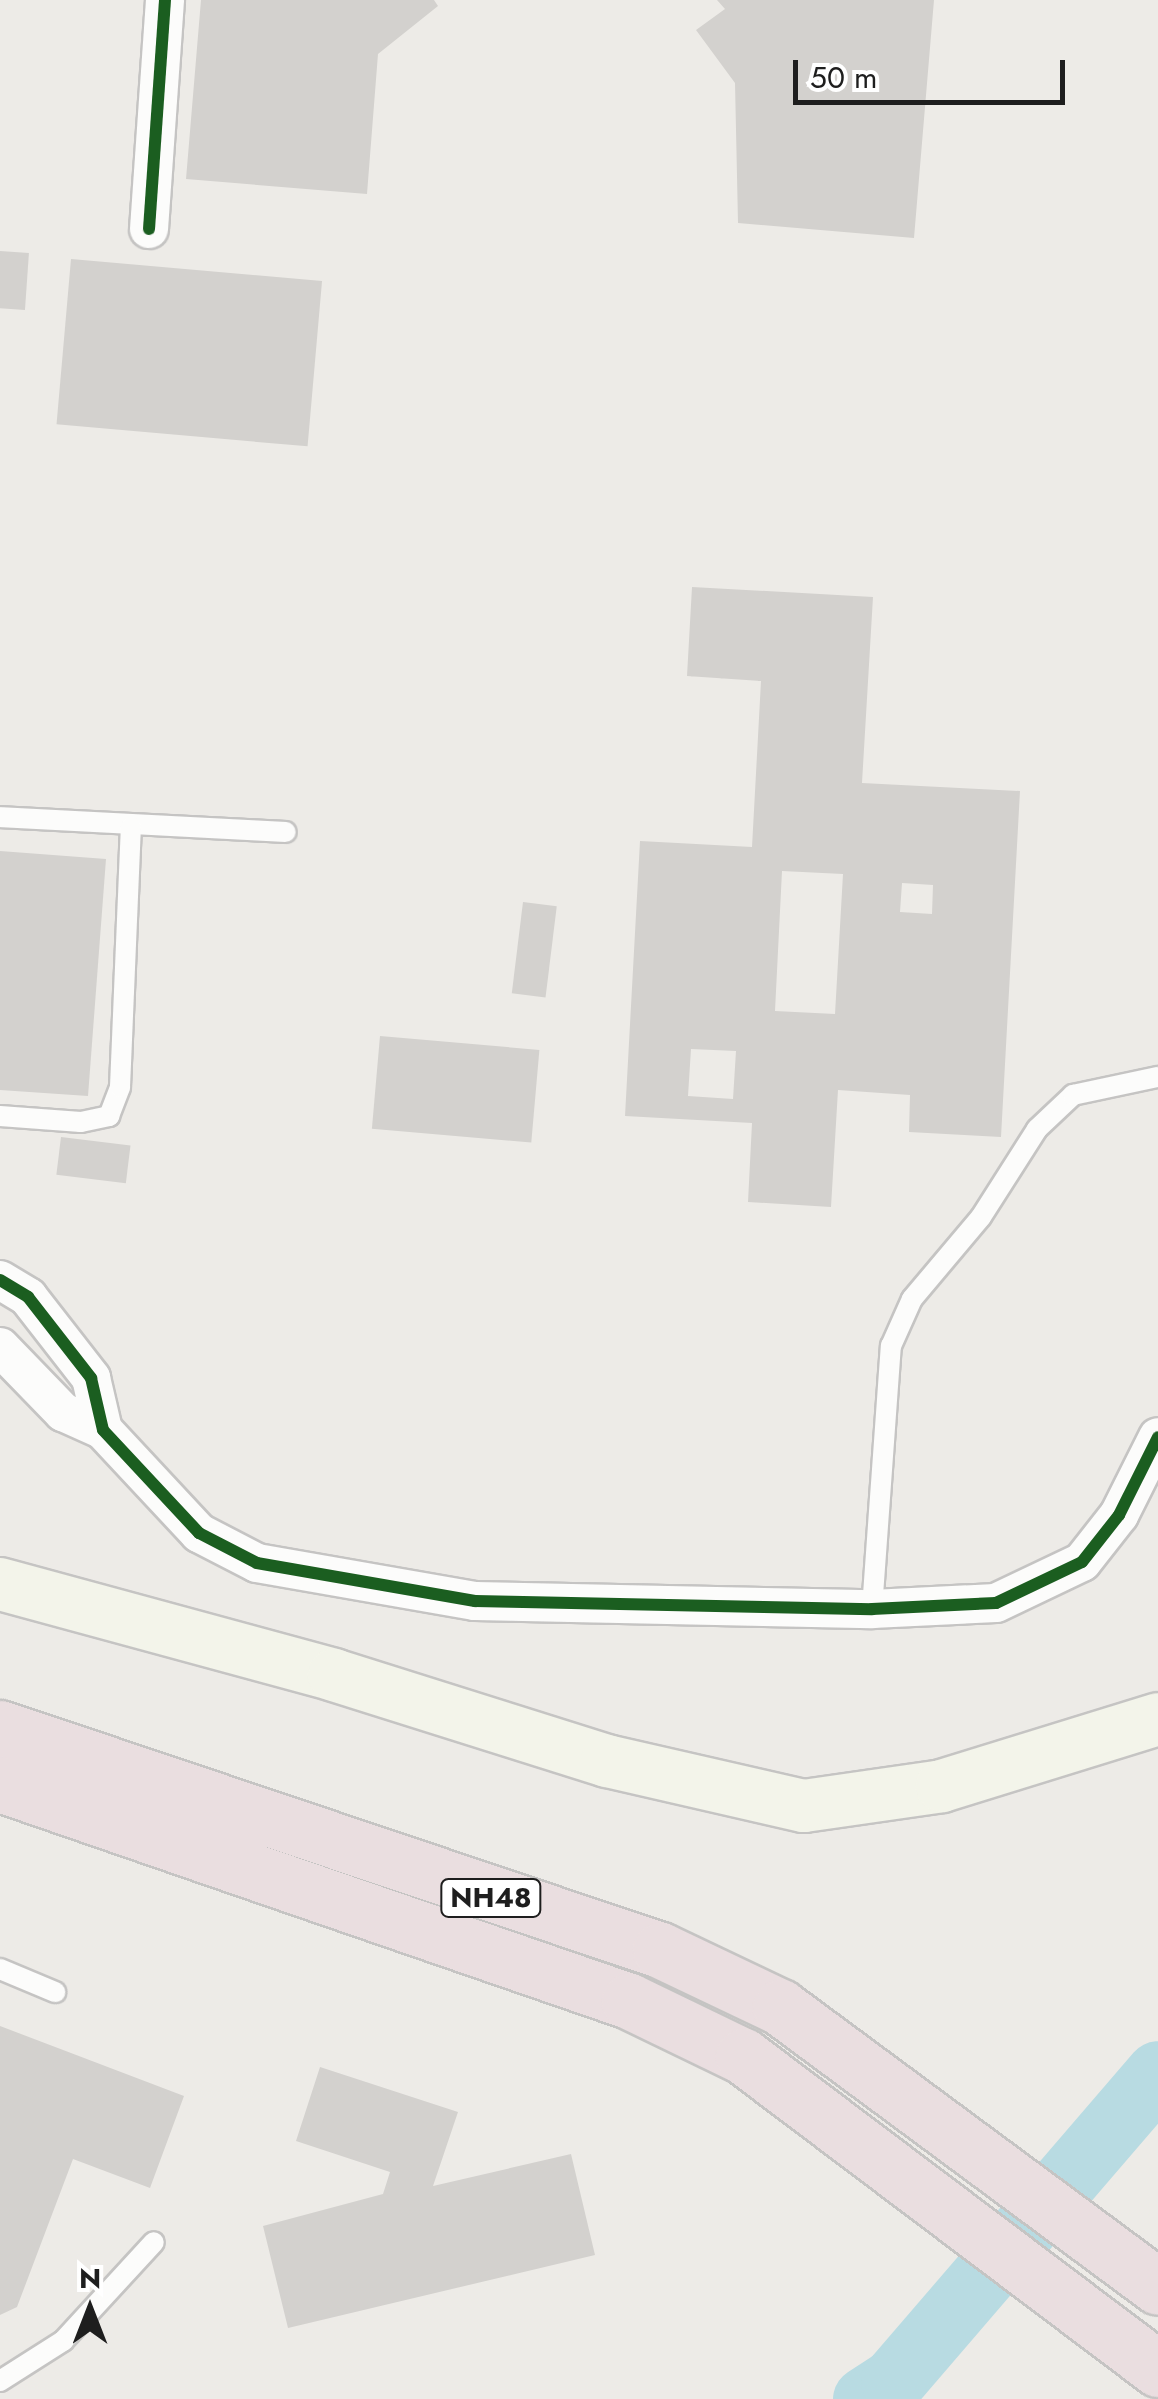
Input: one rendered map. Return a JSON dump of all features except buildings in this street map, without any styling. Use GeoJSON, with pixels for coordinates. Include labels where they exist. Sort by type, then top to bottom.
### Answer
{"type":"FeatureCollection","features":[{"type":"Feature","properties":{"kind":"highway","name":"NH48"},"geometry":{"type":"LineString","coordinates":[[0,1728],[660,1950],[780,2007],[952,2128],[1158,2287]]}},
{"type":"Feature","properties":{"kind":"highway","name":"NH48"},"geometry":{"type":"LineString","coordinates":[[0,1784],[629,2001],[743,2056],[913,2178],[1146,2358]]}},
{"type":"Feature","properties":{"kind":"street"},"geometry":{"type":"LineString","coordinates":[[149,229],[165,0]]}},
{"type":"Feature","properties":{"kind":"street"},"geometry":{"type":"LineString","coordinates":[[0,1280],[28,1297],[91,1378],[103,1430]]}},
{"type":"Feature","properties":{"kind":"street"},"geometry":{"type":"LineString","coordinates":[[0,1347],[63,1412],[103,1430],[199,1533],[257,1563],[475,1601],[872,1608],[996,1602],[1082,1562],[1119,1515],[1158,1438]]}},
{"type":"Feature","properties":{"kind":"street"},"geometry":{"type":"LineString","coordinates":[[0,1584],[334,1676],[607,1761],[804,1806],[942,1786],[1158,1720]]}},
{"type":"Feature","properties":{"kind":"lane"},"geometry":{"type":"LineString","coordinates":[[0,817],[131,827],[286,832]]}},
{"type":"Feature","properties":{"kind":"lane"},"geometry":{"type":"LineString","coordinates":[[0,1116],[81,1122],[109,1116],[120,1088],[131,827]]}},
{"type":"Feature","properties":{"kind":"lane"},"geometry":{"type":"LineString","coordinates":[[872,1608],[892,1346],[912,1299],[982,1217],[1037,1129],[1073,1095],[1158,1077]]}},
{"type":"Feature","properties":{"kind":"lane"},"geometry":{"type":"LineString","coordinates":[[0,1969],[54,1992]]}},
{"type":"Feature","properties":{"kind":"lane"},"geometry":{"type":"LineString","coordinates":[[0,2380],[63,2341],[154,2242]]}},
{"type":"Feature","properties":{"kind":"waterway"},"geometry":{"type":"LineString","coordinates":[[865,2399],[893,2381],[1158,2073]]}},
{"type":"Feature","properties":{"kind":"cycle path"},"geometry":{"type":"LineString","coordinates":[[149,229],[165,0]]}},
{"type":"Feature","properties":{"kind":"cycle path"},"geometry":{"type":"LineString","coordinates":[[0,1280],[28,1297],[91,1378],[103,1430],[199,1533],[257,1563],[475,1601],[872,1609],[996,1603],[1082,1562],[1119,1515],[1158,1437]]}}]}
